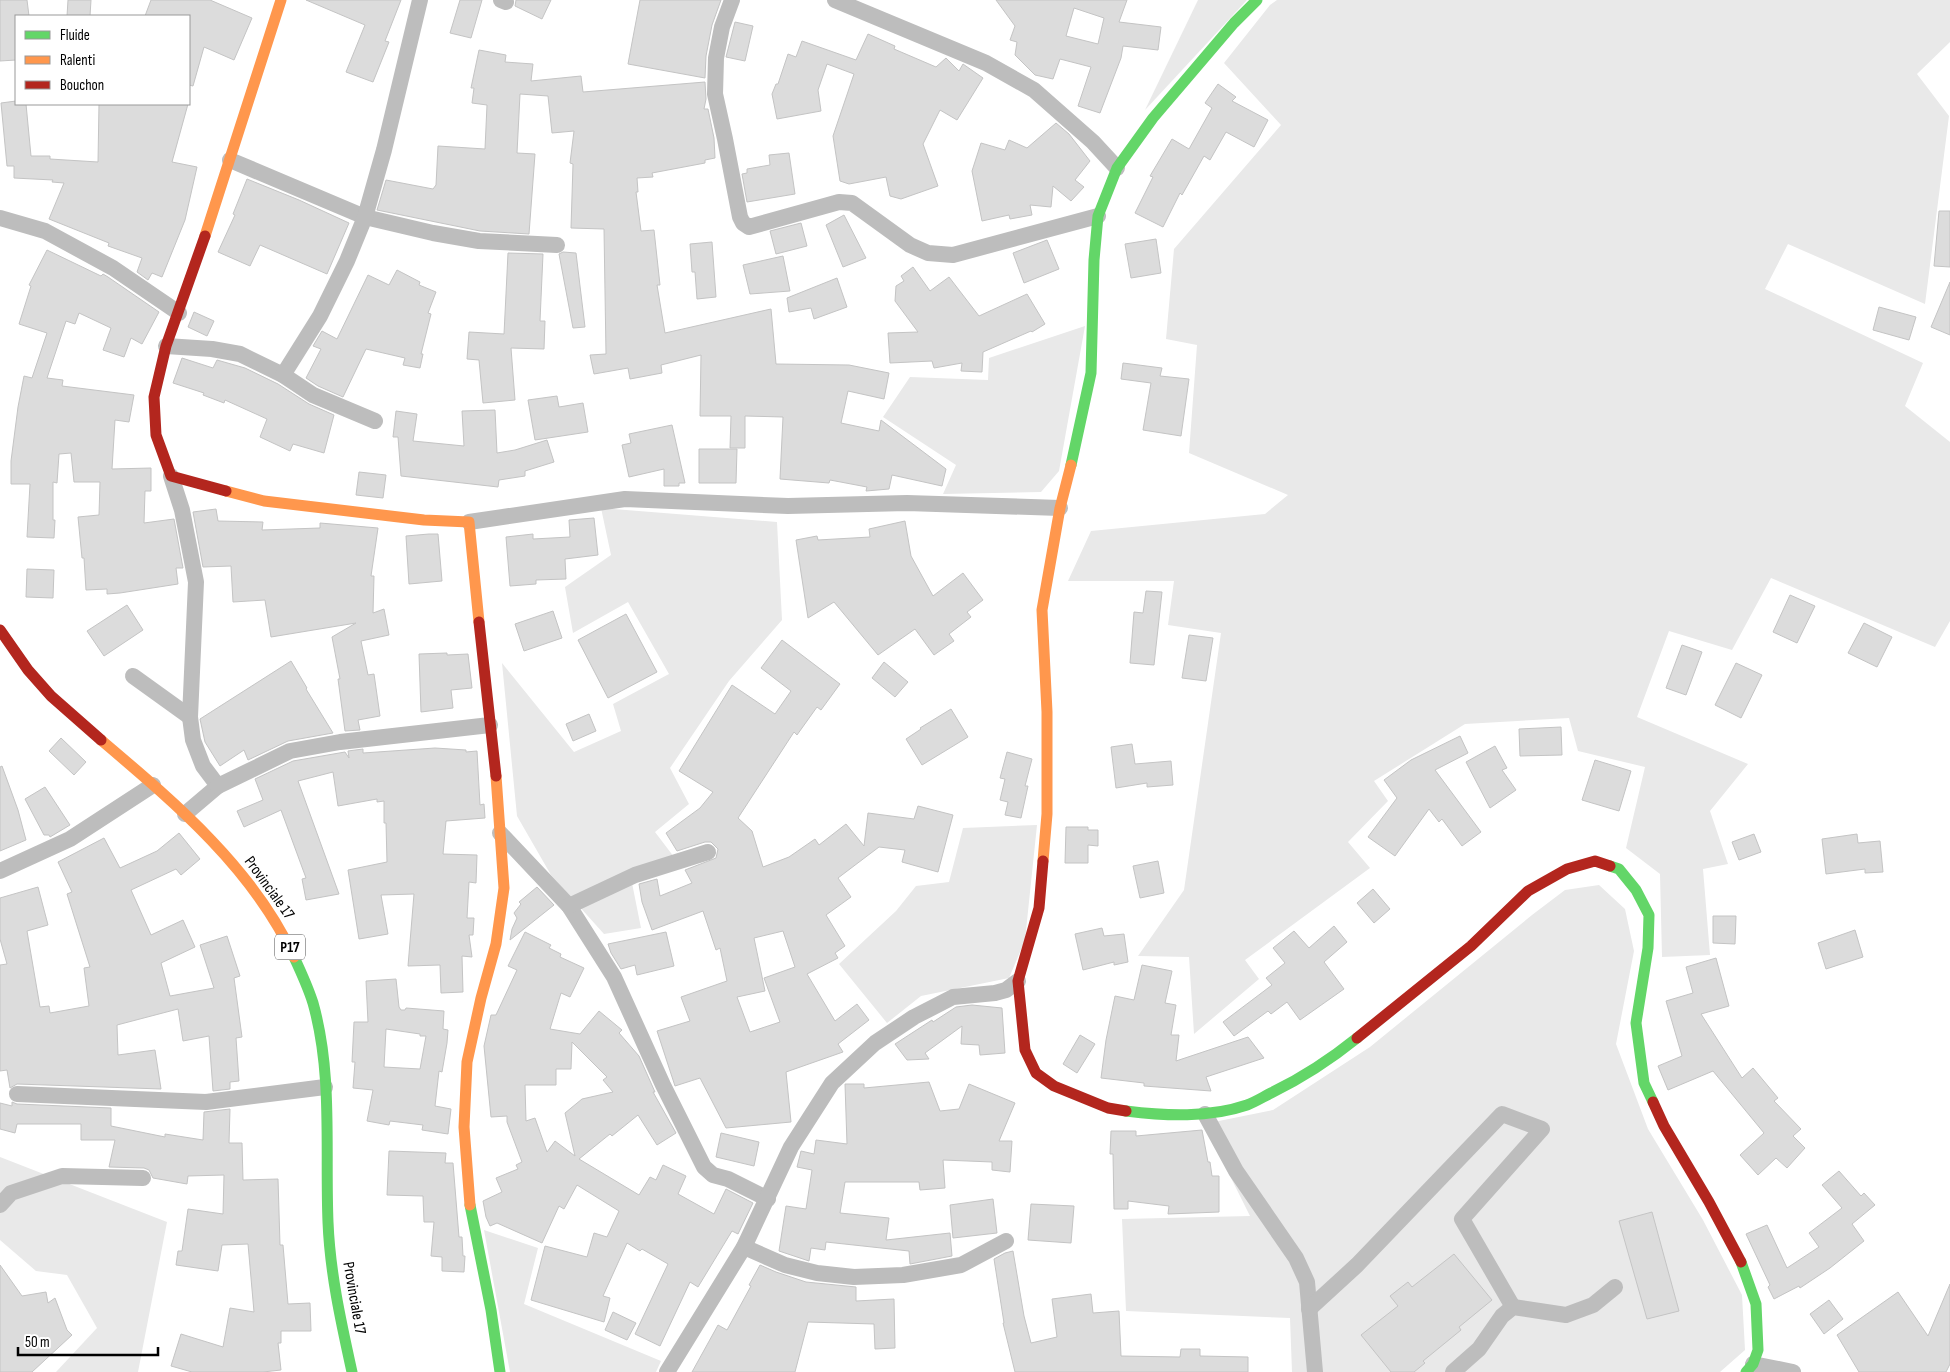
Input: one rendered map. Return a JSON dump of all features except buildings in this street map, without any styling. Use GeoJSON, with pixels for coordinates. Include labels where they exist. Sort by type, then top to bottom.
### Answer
{"type":"FeatureCollection","features":[{"type":"Feature","properties":{"kind":"street"},"geometry":{"type":"LineString","coordinates":[[218,786],[204,766],[193,740],[190,717],[196,582],[182,510],[156,435],[154,397],[166,346],[179,313],[230,160],[281,0]]}},
{"type":"Feature","properties":{"kind":"street"},"geometry":{"type":"LineString","coordinates":[[283,375],[320,316],[347,261],[365,217],[384,150],[420,0]]}},
{"type":"Feature","properties":{"kind":"street"},"geometry":{"type":"LineString","coordinates":[[732,0],[722,27],[716,58],[714,94],[740,217],[743,223],[749,227],[839,202],[852,203],[910,245],[928,253],[953,254],[1098,216]]}},
{"type":"Feature","properties":{"kind":"street"},"geometry":{"type":"LineString","coordinates":[[835,0],[865,6],[986,63],[1034,90],[1093,142],[1117,168]]}},
{"type":"Feature","properties":{"kind":"street"},"geometry":{"type":"LineString","coordinates":[[1256,0],[1153,118],[1117,168],[1098,216],[1094,260],[1091,373],[1076,446],[1060,508],[1042,610],[1047,712],[1047,814],[1039,908],[1018,981],[1026,1050],[1036,1073],[1042,1078],[1054,1086],[1108,1108],[1158,1115],[1205,1114],[1247,1104],[1294,1081],[1342,1050],[1471,946],[1528,892],[1567,869],[1595,861],[1619,869],[1636,890],[1649,915],[1648,948],[1636,1023],[1644,1084],[1664,1126],[1709,1202],[1743,1265],[1756,1304],[1758,1350],[1750,1368],[1793,1372]]}},
{"type":"Feature","properties":{"kind":"street"},"geometry":{"type":"LineString","coordinates":[[230,160],[365,217],[433,233],[479,241],[557,246]]}},
{"type":"Feature","properties":{"kind":"street"},"geometry":{"type":"LineString","coordinates":[[0,218],[44,231],[113,268],[179,313]]}},
{"type":"Feature","properties":{"kind":"street"},"geometry":{"type":"LineString","coordinates":[[166,346],[212,349],[240,354],[283,375],[313,395],[375,421]]}},
{"type":"Feature","properties":{"kind":"street"},"geometry":{"type":"LineString","coordinates":[[171,476],[264,501],[424,520],[469,522],[625,499],[788,506],[907,503],[1060,508]]}},
{"type":"Feature","properties":{"kind":"street"},"geometry":{"type":"LineString","coordinates":[[469,522],[490,725],[504,888],[496,944],[481,998],[467,1062],[464,1127],[469,1201],[491,1310],[500,1372]]}},
{"type":"Feature","properties":{"kind":"street","name":"Provinciale 17"},"geometry":{"type":"LineString","coordinates":[[0,630],[28,670],[52,696],[209,837],[266,906],[289,945],[307,984],[318,1026],[324,1064],[329,1244],[334,1289],[352,1372]]}},
{"type":"Feature","properties":{"kind":"street"},"geometry":{"type":"LineString","coordinates":[[133,676],[190,717]]}},
{"type":"Feature","properties":{"kind":"street"},"geometry":{"type":"LineString","coordinates":[[185,814],[218,786],[290,751],[340,742],[490,725]]}},
{"type":"Feature","properties":{"kind":"street"},"geometry":{"type":"LineString","coordinates":[[0,871],[70,839],[153,785]]}},
{"type":"Feature","properties":{"kind":"street"},"geometry":{"type":"LineString","coordinates":[[500,834],[569,906],[614,977],[663,1085],[704,1167],[713,1176],[728,1179],[768,1199]]}},
{"type":"Feature","properties":{"kind":"street"},"geometry":{"type":"LineString","coordinates":[[569,906],[635,875],[708,852]]}},
{"type":"Feature","properties":{"kind":"street"},"geometry":{"type":"LineString","coordinates":[[667,1372],[744,1247],[791,1147],[832,1083],[875,1043],[914,1017],[953,998],[994,994],[1006,990],[1018,981]]}},
{"type":"Feature","properties":{"kind":"street"},"geometry":{"type":"LineString","coordinates":[[17,1094],[206,1102],[325,1087]]}},
{"type":"Feature","properties":{"kind":"street"},"geometry":{"type":"LineString","coordinates":[[1205,1114],[1236,1171],[1296,1258],[1307,1282],[1316,1372]]}},
{"type":"Feature","properties":{"kind":"street"},"geometry":{"type":"LineString","coordinates":[[1309,1309],[1357,1265],[1502,1114],[1542,1129],[1462,1219],[1513,1307]]}},
{"type":"Feature","properties":{"kind":"street"},"geometry":{"type":"LineString","coordinates":[[0,1205],[11,1193],[62,1176],[143,1178]]}},
{"type":"Feature","properties":{"kind":"street"},"geometry":{"type":"LineString","coordinates":[[744,1247],[785,1265],[817,1273],[854,1277],[903,1275],[962,1264],[1006,1241]]}},
{"type":"Feature","properties":{"kind":"street"},"geometry":{"type":"LineString","coordinates":[[1453,1372],[1479,1349],[1502,1316],[1513,1307],[1566,1315],[1593,1305],[1615,1287]]}},
{"type":"Feature","properties":{"kind":"shaded area"},"geometry":{"type":"Polygon","coordinates":[[[1198,0],[1247,0],[1145,110],[1198,0]]]}},
{"type":"Feature","properties":{"kind":"shaded area"},"geometry":{"type":"Polygon","coordinates":[[[1277,0],[1950,0],[1950,42],[1917,74],[1949,116],[1925,304],[1788,244],[1765,289],[1923,363],[1905,406],[1950,442],[1950,621],[1935,647],[1771,578],[1732,650],[1669,631],[1637,717],[1748,764],[1710,811],[1728,864],[1703,869],[1710,955],[1662,957],[1660,874],[1626,848],[1645,767],[1578,751],[1569,718],[1465,724],[1374,781],[1388,801],[1348,842],[1370,868],[1245,960],[1259,979],[1194,1034],[1189,957],[1138,956],[1184,890],[1221,633],[1168,625],[1174,581],[1068,581],[1091,531],[1265,514],[1288,495],[1189,453],[1197,345],[1166,339],[1174,249],[1281,125],[1224,63],[1270,5],[1277,0]]]}},
{"type":"Feature","properties":{"kind":"shaded area"},"geometry":{"type":"Polygon","coordinates":[[[1085,326],[1059,471],[1041,492],[943,494],[956,465],[883,417],[910,377],[988,380],[989,358],[1085,326]]]}},
{"type":"Feature","properties":{"kind":"shaded area"},"geometry":{"type":"Polygon","coordinates":[[[601,508],[777,522],[782,620],[729,681],[670,768],[689,804],[655,832],[674,857],[630,873],[641,928],[604,934],[551,875],[517,816],[502,663],[574,752],[621,731],[613,704],[669,674],[628,602],[573,633],[565,587],[611,555],[601,508]]]}},
{"type":"Feature","properties":{"kind":"shaded area"},"geometry":{"type":"Polygon","coordinates":[[[1037,825],[1025,940],[1009,978],[921,996],[887,1023],[839,964],[896,911],[916,886],[949,882],[963,828],[1037,825]]]}},
{"type":"Feature","properties":{"kind":"shaded area"},"geometry":{"type":"Polygon","coordinates":[[[1599,885],[1625,909],[1634,951],[1616,1044],[1648,1129],[1703,1220],[1742,1295],[1745,1350],[1720,1372],[1292,1372],[1290,1318],[1126,1311],[1122,1219],[1250,1216],[1204,1124],[1273,1110],[1370,1047],[1565,890],[1599,885]]]}},
{"type":"Feature","properties":{"kind":"shaded area"},"geometry":{"type":"Polygon","coordinates":[[[0,1157],[167,1222],[138,1372],[56,1372],[97,1328],[67,1275],[36,1271],[0,1240],[0,1157]]]}},
{"type":"Feature","properties":{"kind":"shaded area"},"geometry":{"type":"Polygon","coordinates":[[[484,1230],[538,1248],[524,1304],[661,1361],[656,1372],[510,1372],[484,1230]]]}},
{"type":"Feature","properties":{"kind":"traffic: fast"},"geometry":{"type":"LineString","coordinates":[[1071,465],[1091,373],[1094,260],[1098,216],[1117,168],[1153,118],[1234,23],[1257,0]]}},
{"type":"Feature","properties":{"kind":"traffic: fast"},"geometry":{"type":"LineString","coordinates":[[1610,866],[1619,869],[1636,890],[1649,915],[1648,948],[1636,1023],[1644,1083],[1653,1102]]}},
{"type":"Feature","properties":{"kind":"traffic: fast"},"geometry":{"type":"LineString","coordinates":[[294,957],[313,1003],[323,1057],[327,1112],[329,1241],[337,1297],[352,1372]]}},
{"type":"Feature","properties":{"kind":"traffic: fast"},"geometry":{"type":"LineString","coordinates":[[1126,1111],[1187,1115],[1218,1112],[1247,1105],[1305,1075],[1357,1038]]}},
{"type":"Feature","properties":{"kind":"traffic: fast"},"geometry":{"type":"LineString","coordinates":[[470,1205],[491,1310],[500,1372]]}},
{"type":"Feature","properties":{"kind":"traffic: fast"},"geometry":{"type":"LineString","coordinates":[[1741,1262],[1756,1304],[1758,1350],[1753,1364],[1746,1372]]}},
{"type":"Feature","properties":{"kind":"traffic: slow"},"geometry":{"type":"LineString","coordinates":[[205,236],[281,0]]}},
{"type":"Feature","properties":{"kind":"traffic: slow"},"geometry":{"type":"LineString","coordinates":[[1043,861],[1047,814],[1047,712],[1042,610],[1060,508],[1071,465]]}},
{"type":"Feature","properties":{"kind":"traffic: slow"},"geometry":{"type":"LineString","coordinates":[[226,491],[264,501],[424,520],[469,522],[479,622]]}},
{"type":"Feature","properties":{"kind":"traffic: slow"},"geometry":{"type":"LineString","coordinates":[[101,740],[210,838],[257,894],[277,925],[294,957]]}},
{"type":"Feature","properties":{"kind":"traffic: slow"},"geometry":{"type":"LineString","coordinates":[[470,1205],[464,1127],[467,1062],[481,998],[496,944],[504,888],[496,776]]}},
{"type":"Feature","properties":{"kind":"traffic: jam"},"geometry":{"type":"LineString","coordinates":[[205,236],[166,346],[154,397],[156,435],[171,476],[226,491]]}},
{"type":"Feature","properties":{"kind":"traffic: jam"},"geometry":{"type":"LineString","coordinates":[[479,622],[496,776]]}},
{"type":"Feature","properties":{"kind":"traffic: jam"},"geometry":{"type":"LineString","coordinates":[[0,630],[28,670],[51,696],[101,740]]}},
{"type":"Feature","properties":{"kind":"traffic: jam"},"geometry":{"type":"LineString","coordinates":[[1043,861],[1039,908],[1018,981],[1025,1050],[1036,1073],[1054,1086],[1108,1108],[1126,1111]]}},
{"type":"Feature","properties":{"kind":"traffic: jam"},"geometry":{"type":"LineString","coordinates":[[1357,1038],[1471,946],[1528,891],[1567,869],[1595,861],[1610,866]]}},
{"type":"Feature","properties":{"kind":"traffic: jam"},"geometry":{"type":"LineString","coordinates":[[1653,1102],[1664,1126],[1709,1202],[1741,1262]]}}]}
